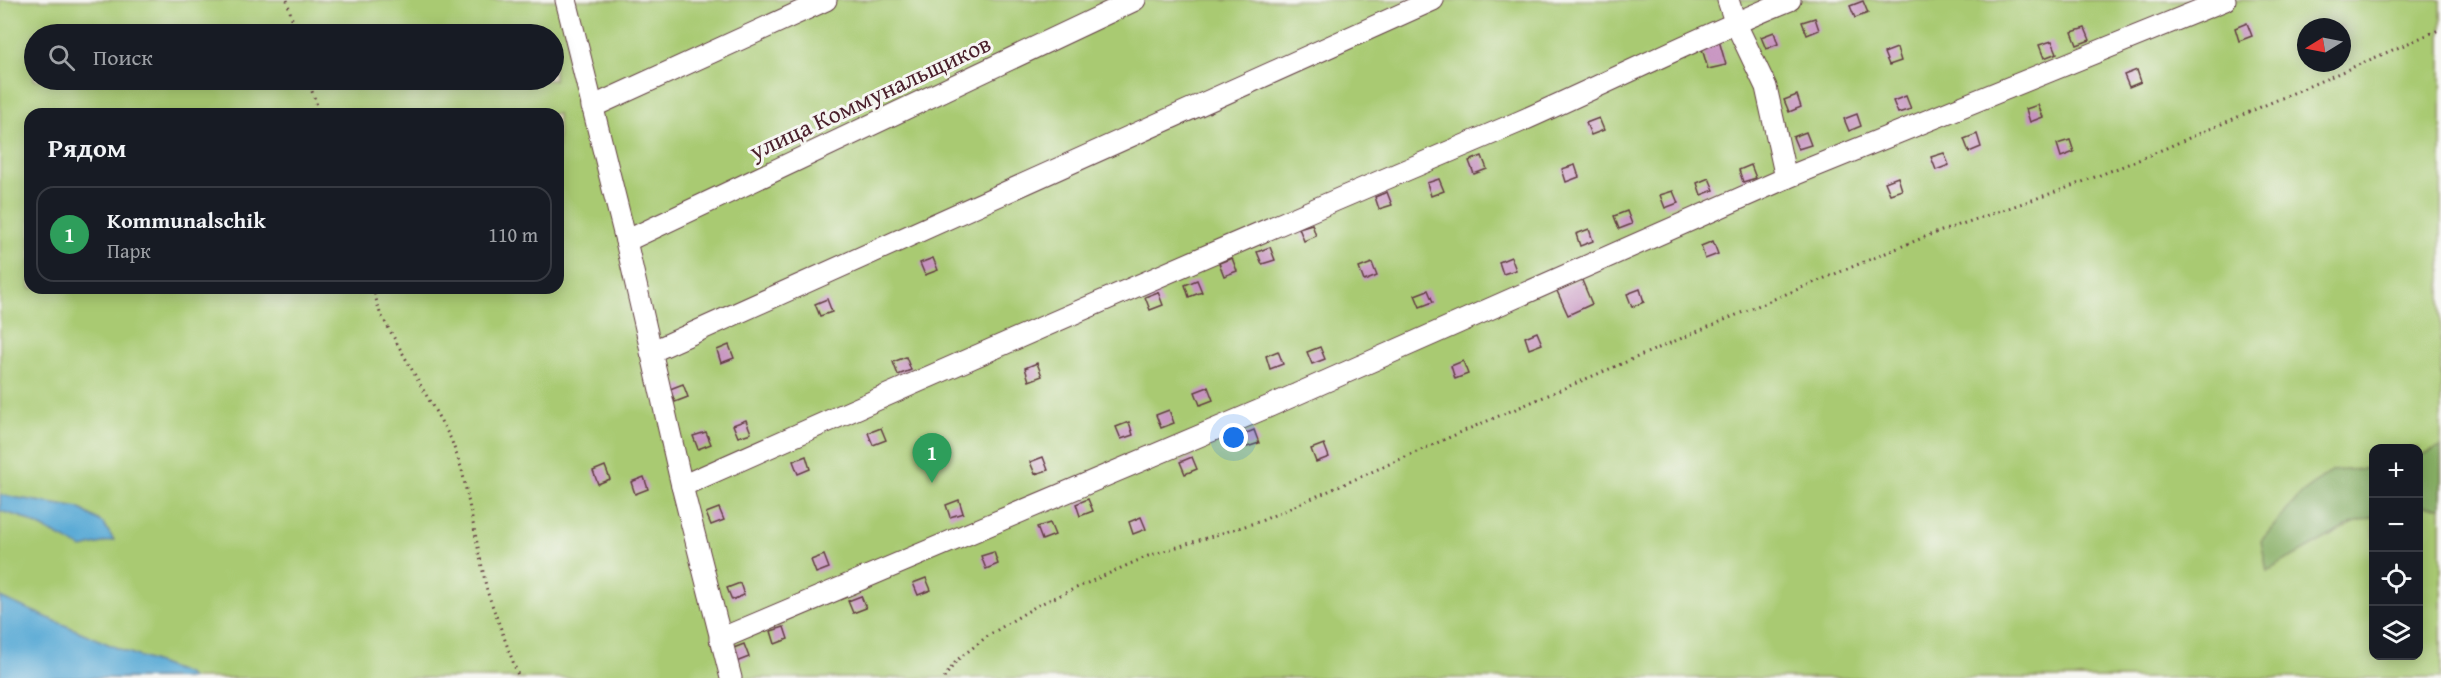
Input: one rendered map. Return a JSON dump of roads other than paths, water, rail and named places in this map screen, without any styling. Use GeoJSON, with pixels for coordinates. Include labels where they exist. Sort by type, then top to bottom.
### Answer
{"type":"FeatureCollection","features":[{"type":"Feature","properties":{"kind":"street"},"geometry":{"type":"LineString","coordinates":[[566,0],[626,241],[682,486],[731,678]]}},
{"type":"Feature","properties":{"kind":"street"},"geometry":{"type":"LineString","coordinates":[[592,107],[826,0]]}},
{"type":"Feature","properties":{"kind":"street","name":"улица Коммунальщиков"},"geometry":{"type":"LineString","coordinates":[[626,241],[1135,0]]}},
{"type":"Feature","properties":{"kind":"street"},"geometry":{"type":"LineString","coordinates":[[651,352],[1433,0]]}},
{"type":"Feature","properties":{"kind":"street"},"geometry":{"type":"LineString","coordinates":[[1728,0],[1735,22],[1766,87],[1786,178]]}},
{"type":"Feature","properties":{"kind":"street"},"geometry":{"type":"LineString","coordinates":[[682,486],[1037,328],[1578,96],[1735,22],[1790,0]]}},
{"type":"Feature","properties":{"kind":"street"},"geometry":{"type":"LineString","coordinates":[[720,639],[1270,406],[1786,178],[2225,0]]}},
{"type":"Feature","properties":{"kind":"water"},"geometry":{"type":"Polygon","coordinates":[[[0,495],[79,508],[103,523],[114,540],[82,548],[21,517],[0,511],[0,495]]]}},
{"type":"Feature","properties":{"kind":"water"},"geometry":{"type":"Polygon","coordinates":[[[0,597],[122,650],[187,674],[192,678],[0,678],[0,597]]]}},
{"type":"Feature","properties":{"kind":"place","name":"Kommunalschik"},"geometry":{"type":"Point","coordinates":[932,483]}}]}
